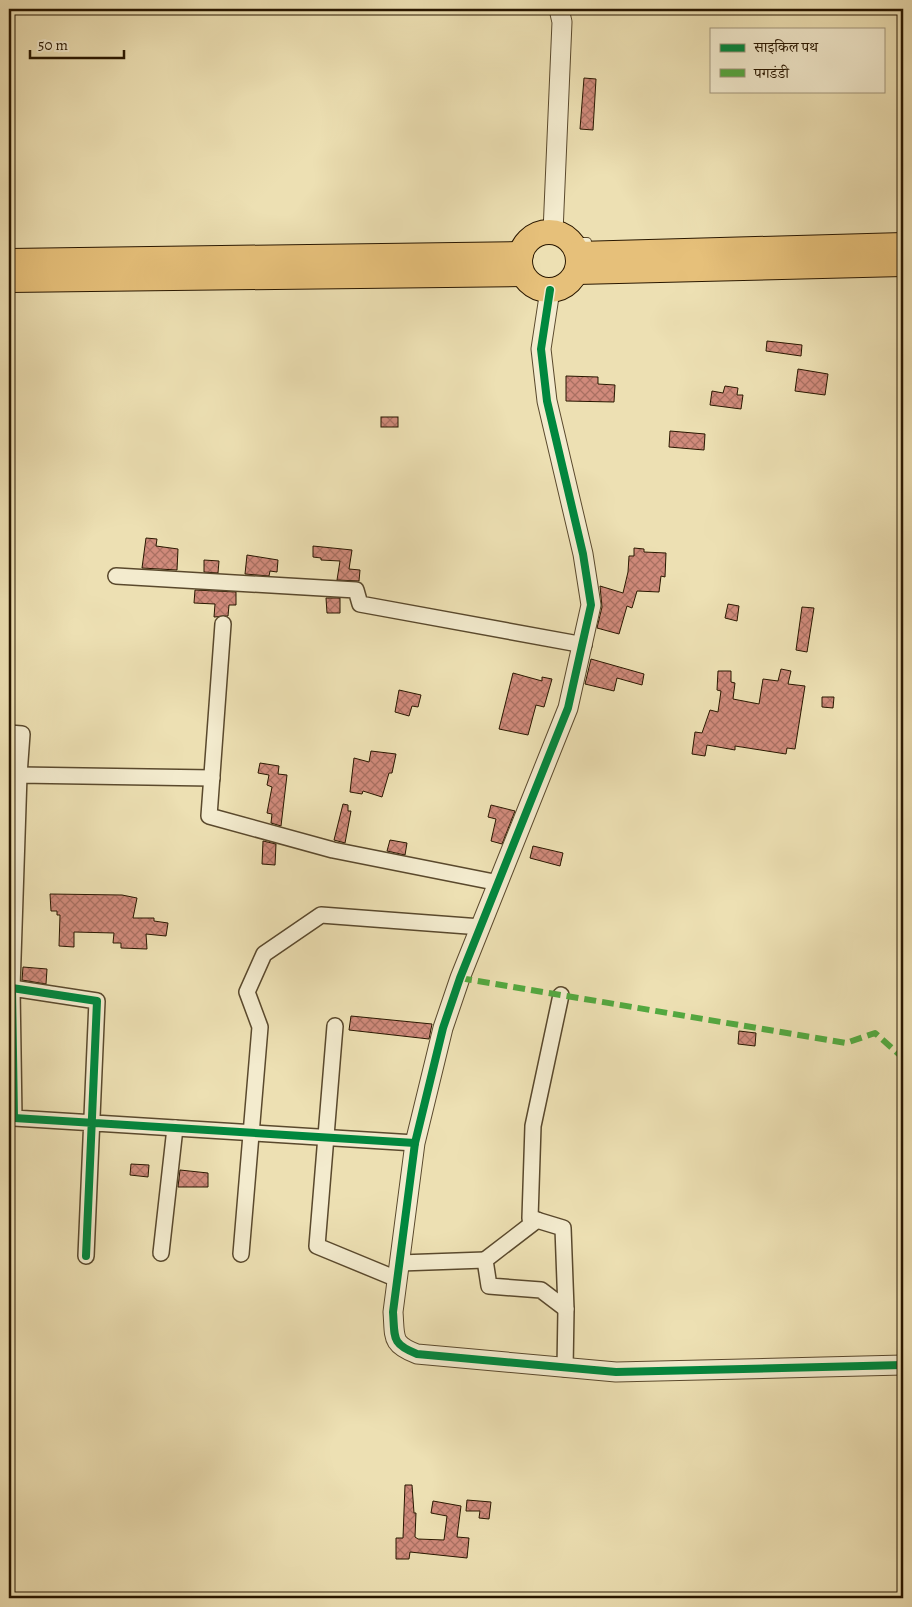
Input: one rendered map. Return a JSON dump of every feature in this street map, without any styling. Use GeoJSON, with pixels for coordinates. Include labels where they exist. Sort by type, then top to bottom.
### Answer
{"type":"FeatureCollection","features":[{"type":"Feature","properties":{"kind":"main road"},"geometry":{"type":"LineString","coordinates":[[522,260],[541,233],[571,262],[903,264]]}},
{"type":"Feature","properties":{"kind":"main road"},"geometry":{"type":"LineString","coordinates":[[522,260],[537,288],[571,262],[903,245]]}},
{"type":"Feature","properties":{"kind":"main road"},"geometry":{"type":"LineString","coordinates":[[9,261],[522,260]]}},
{"type":"Feature","properties":{"kind":"main road"},"geometry":{"type":"LineString","coordinates":[[9,280],[522,260]]}},
{"type":"Feature","properties":{"kind":"street"},"geometry":{"type":"LineString","coordinates":[[559,9],[562,22],[571,262],[541,349],[547,400],[583,554],[591,605],[584,645],[568,708],[443,1028],[415,1143],[393,1312],[395,1339],[401,1348],[417,1354],[565,1369],[616,1372],[903,1364]]}},
{"type":"Feature","properties":{"kind":"street"},"geometry":{"type":"LineString","coordinates":[[116,576],[356,590],[360,604],[584,645]]}},
{"type":"Feature","properties":{"kind":"street"},"geometry":{"type":"LineString","coordinates":[[223,624],[208,816],[333,850],[499,884]]}},
{"type":"Feature","properties":{"kind":"street"},"geometry":{"type":"LineString","coordinates":[[9,733],[22,734],[13,840],[12,988],[14,1118],[415,1143]]}},
{"type":"Feature","properties":{"kind":"street"},"geometry":{"type":"LineString","coordinates":[[19,775],[212,778]]}},
{"type":"Feature","properties":{"kind":"street"},"geometry":{"type":"LineString","coordinates":[[241,1254],[260,1027],[247,992],[264,954],[321,915],[481,928]]}},
{"type":"Feature","properties":{"kind":"street"},"geometry":{"type":"LineString","coordinates":[[12,988],[97,1001],[86,1256]]}},
{"type":"Feature","properties":{"kind":"street"},"geometry":{"type":"LineString","coordinates":[[561,995],[533,1126],[530,1218],[562,1228],[566,1309],[565,1369]]}},
{"type":"Feature","properties":{"kind":"street"},"geometry":{"type":"LineString","coordinates":[[335,1026],[317,1246],[398,1271],[485,1260],[537,1220]]}},
{"type":"Feature","properties":{"kind":"street"},"geometry":{"type":"LineString","coordinates":[[161,1253],[175,1128]]}},
{"type":"Feature","properties":{"kind":"street"},"geometry":{"type":"LineString","coordinates":[[485,1260],[489,1286],[541,1290],[566,1309]]}},
{"type":"Feature","properties":{"kind":"lane"},"geometry":{"type":"LineString","coordinates":[[9,253],[336,248]]}},
{"type":"Feature","properties":{"kind":"lane"},"geometry":{"type":"LineString","coordinates":[[159,287],[522,260]]}},
{"type":"Feature","properties":{"kind":"building"},"geometry":{"type":"Polygon","coordinates":[[[584,78],[596,79],[593,130],[580,129],[584,78]]]}},
{"type":"Feature","properties":{"kind":"building"},"geometry":{"type":"Polygon","coordinates":[[[767,341],[802,345],[801,356],[766,351],[767,341]]]}},
{"type":"Feature","properties":{"kind":"building"},"geometry":{"type":"Polygon","coordinates":[[[798,369],[828,374],[825,395],[795,391],[798,369]]]}},
{"type":"Feature","properties":{"kind":"building"},"geometry":{"type":"Polygon","coordinates":[[[566,376],[598,377],[598,384],[615,385],[614,402],[566,401],[566,376]]]}},
{"type":"Feature","properties":{"kind":"building"},"geometry":{"type":"Polygon","coordinates":[[[725,386],[738,388],[737,395],[743,395],[741,409],[710,405],[712,391],[723,393],[725,386]]]}},
{"type":"Feature","properties":{"kind":"building"},"geometry":{"type":"Polygon","coordinates":[[[381,417],[398,417],[398,427],[381,427],[381,417]]]}},
{"type":"Feature","properties":{"kind":"building"},"geometry":{"type":"Polygon","coordinates":[[[670,431],[705,434],[704,450],[669,447],[670,431]]]}},
{"type":"Feature","properties":{"kind":"building"},"geometry":{"type":"Polygon","coordinates":[[[146,538],[157,539],[156,546],[178,549],[177,570],[142,568],[146,538]]]}},
{"type":"Feature","properties":{"kind":"building"},"geometry":{"type":"Polygon","coordinates":[[[313,546],[352,550],[349,569],[360,570],[359,581],[337,580],[340,561],[321,560],[321,558],[313,557],[313,546]]]}},
{"type":"Feature","properties":{"kind":"building"},"geometry":{"type":"Polygon","coordinates":[[[634,548],[644,549],[644,552],[666,553],[665,577],[661,576],[659,592],[637,591],[632,608],[627,606],[619,634],[597,628],[602,607],[600,586],[623,593],[628,572],[629,556],[634,556],[634,548]]]}},
{"type":"Feature","properties":{"kind":"building"},"geometry":{"type":"Polygon","coordinates":[[[247,555],[278,560],[277,572],[270,571],[269,576],[245,574],[247,555]]]}},
{"type":"Feature","properties":{"kind":"building"},"geometry":{"type":"Polygon","coordinates":[[[204,560],[219,561],[218,573],[204,572],[204,560]]]}},
{"type":"Feature","properties":{"kind":"building"},"geometry":{"type":"Polygon","coordinates":[[[195,590],[236,592],[236,605],[229,605],[228,616],[214,617],[215,604],[194,603],[195,590]]]}},
{"type":"Feature","properties":{"kind":"building"},"geometry":{"type":"Polygon","coordinates":[[[326,598],[340,598],[340,613],[327,613],[326,598]]]}},
{"type":"Feature","properties":{"kind":"building"},"geometry":{"type":"Polygon","coordinates":[[[728,604],[739,606],[737,621],[725,618],[728,604]]]}},
{"type":"Feature","properties":{"kind":"building"},"geometry":{"type":"Polygon","coordinates":[[[802,607],[814,608],[807,652],[796,650],[802,607]]]}},
{"type":"Feature","properties":{"kind":"building"},"geometry":{"type":"Polygon","coordinates":[[[591,659],[644,674],[642,685],[617,678],[614,691],[585,684],[591,659]]]}},
{"type":"Feature","properties":{"kind":"building"},"geometry":{"type":"Polygon","coordinates":[[[781,669],[791,671],[788,684],[805,686],[795,749],[787,748],[786,754],[735,746],[735,750],[707,745],[705,756],[692,754],[695,732],[702,733],[710,710],[718,712],[721,691],[717,690],[718,671],[731,671],[731,682],[735,683],[733,699],[759,704],[763,679],[778,681],[781,669]]]}},
{"type":"Feature","properties":{"kind":"building"},"geometry":{"type":"Polygon","coordinates":[[[513,673],[542,681],[542,677],[552,679],[544,707],[536,705],[528,735],[499,729],[513,673]]]}},
{"type":"Feature","properties":{"kind":"building"},"geometry":{"type":"Polygon","coordinates":[[[399,690],[421,695],[418,707],[412,706],[409,716],[395,712],[399,690]]]}},
{"type":"Feature","properties":{"kind":"building"},"geometry":{"type":"Polygon","coordinates":[[[822,697],[834,697],[833,708],[822,707],[822,697]]]}},
{"type":"Feature","properties":{"kind":"building"},"geometry":{"type":"Polygon","coordinates":[[[371,751],[396,754],[392,773],[389,773],[382,797],[363,791],[362,794],[350,792],[354,758],[369,762],[371,751]]]}},
{"type":"Feature","properties":{"kind":"building"},"geometry":{"type":"Polygon","coordinates":[[[260,763],[279,766],[278,774],[287,775],[281,826],[271,823],[272,814],[267,813],[272,787],[267,785],[269,775],[258,773],[260,763]]]}},
{"type":"Feature","properties":{"kind":"building"},"geometry":{"type":"Polygon","coordinates":[[[343,804],[348,805],[348,811],[351,811],[345,843],[334,840],[343,804]]]}},
{"type":"Feature","properties":{"kind":"building"},"geometry":{"type":"Polygon","coordinates":[[[491,805],[515,811],[502,844],[491,841],[496,819],[488,817],[491,805]]]}},
{"type":"Feature","properties":{"kind":"building"},"geometry":{"type":"Polygon","coordinates":[[[390,840],[407,843],[405,855],[387,851],[390,840]]]}},
{"type":"Feature","properties":{"kind":"building"},"geometry":{"type":"Polygon","coordinates":[[[263,841],[276,844],[275,865],[262,864],[263,841]]]}},
{"type":"Feature","properties":{"kind":"building"},"geometry":{"type":"Polygon","coordinates":[[[533,846],[563,853],[560,866],[530,858],[533,846]]]}},
{"type":"Feature","properties":{"kind":"building"},"geometry":{"type":"Polygon","coordinates":[[[50,894],[122,895],[137,898],[133,918],[154,918],[154,921],[168,923],[166,936],[146,934],[147,949],[121,948],[121,943],[113,943],[114,933],[74,932],[74,947],[59,946],[60,915],[57,915],[57,911],[51,911],[50,894]]]}},
{"type":"Feature","properties":{"kind":"building"},"geometry":{"type":"Polygon","coordinates":[[[23,967],[47,969],[46,984],[22,980],[23,967]]]}},
{"type":"Feature","properties":{"kind":"building"},"geometry":{"type":"Polygon","coordinates":[[[351,1016],[432,1024],[429,1039],[349,1030],[351,1016]]]}},
{"type":"Feature","properties":{"kind":"building"},"geometry":{"type":"Polygon","coordinates":[[[739,1031],[756,1033],[755,1046],[738,1044],[739,1031]]]}},
{"type":"Feature","properties":{"kind":"building"},"geometry":{"type":"Polygon","coordinates":[[[131,1164],[149,1165],[148,1177],[130,1175],[131,1164]]]}},
{"type":"Feature","properties":{"kind":"building"},"geometry":{"type":"Polygon","coordinates":[[[180,1170],[208,1173],[208,1187],[178,1187],[180,1170]]]}},
{"type":"Feature","properties":{"kind":"building"},"geometry":{"type":"Polygon","coordinates":[[[405,1485],[412,1485],[414,1513],[416,1513],[415,1537],[418,1539],[444,1540],[447,1516],[431,1513],[433,1501],[461,1506],[457,1537],[469,1538],[467,1558],[410,1552],[409,1559],[396,1559],[396,1538],[403,1538],[405,1485]]]}},
{"type":"Feature","properties":{"kind":"building"},"geometry":{"type":"Polygon","coordinates":[[[467,1500],[491,1502],[489,1519],[479,1518],[480,1511],[466,1511],[467,1500]]]}},
{"type":"Feature","properties":{"kind":"marked path"},"geometry":{"type":"LineString","coordinates":[[460,978],[846,1043],[875,1033],[903,1058]]}},
{"type":"Feature","properties":{"kind":"cycle path"},"geometry":{"type":"LineString","coordinates":[[550,290],[541,349],[547,401],[583,554],[591,605],[568,708],[460,978],[443,1028],[415,1143],[393,1312],[396,1339],[403,1347],[417,1354],[616,1372],[903,1365]]}},
{"type":"Feature","properties":{"kind":"cycle path"},"geometry":{"type":"LineString","coordinates":[[86,1256],[97,1001],[12,988],[14,1118],[415,1143]]}}]}
